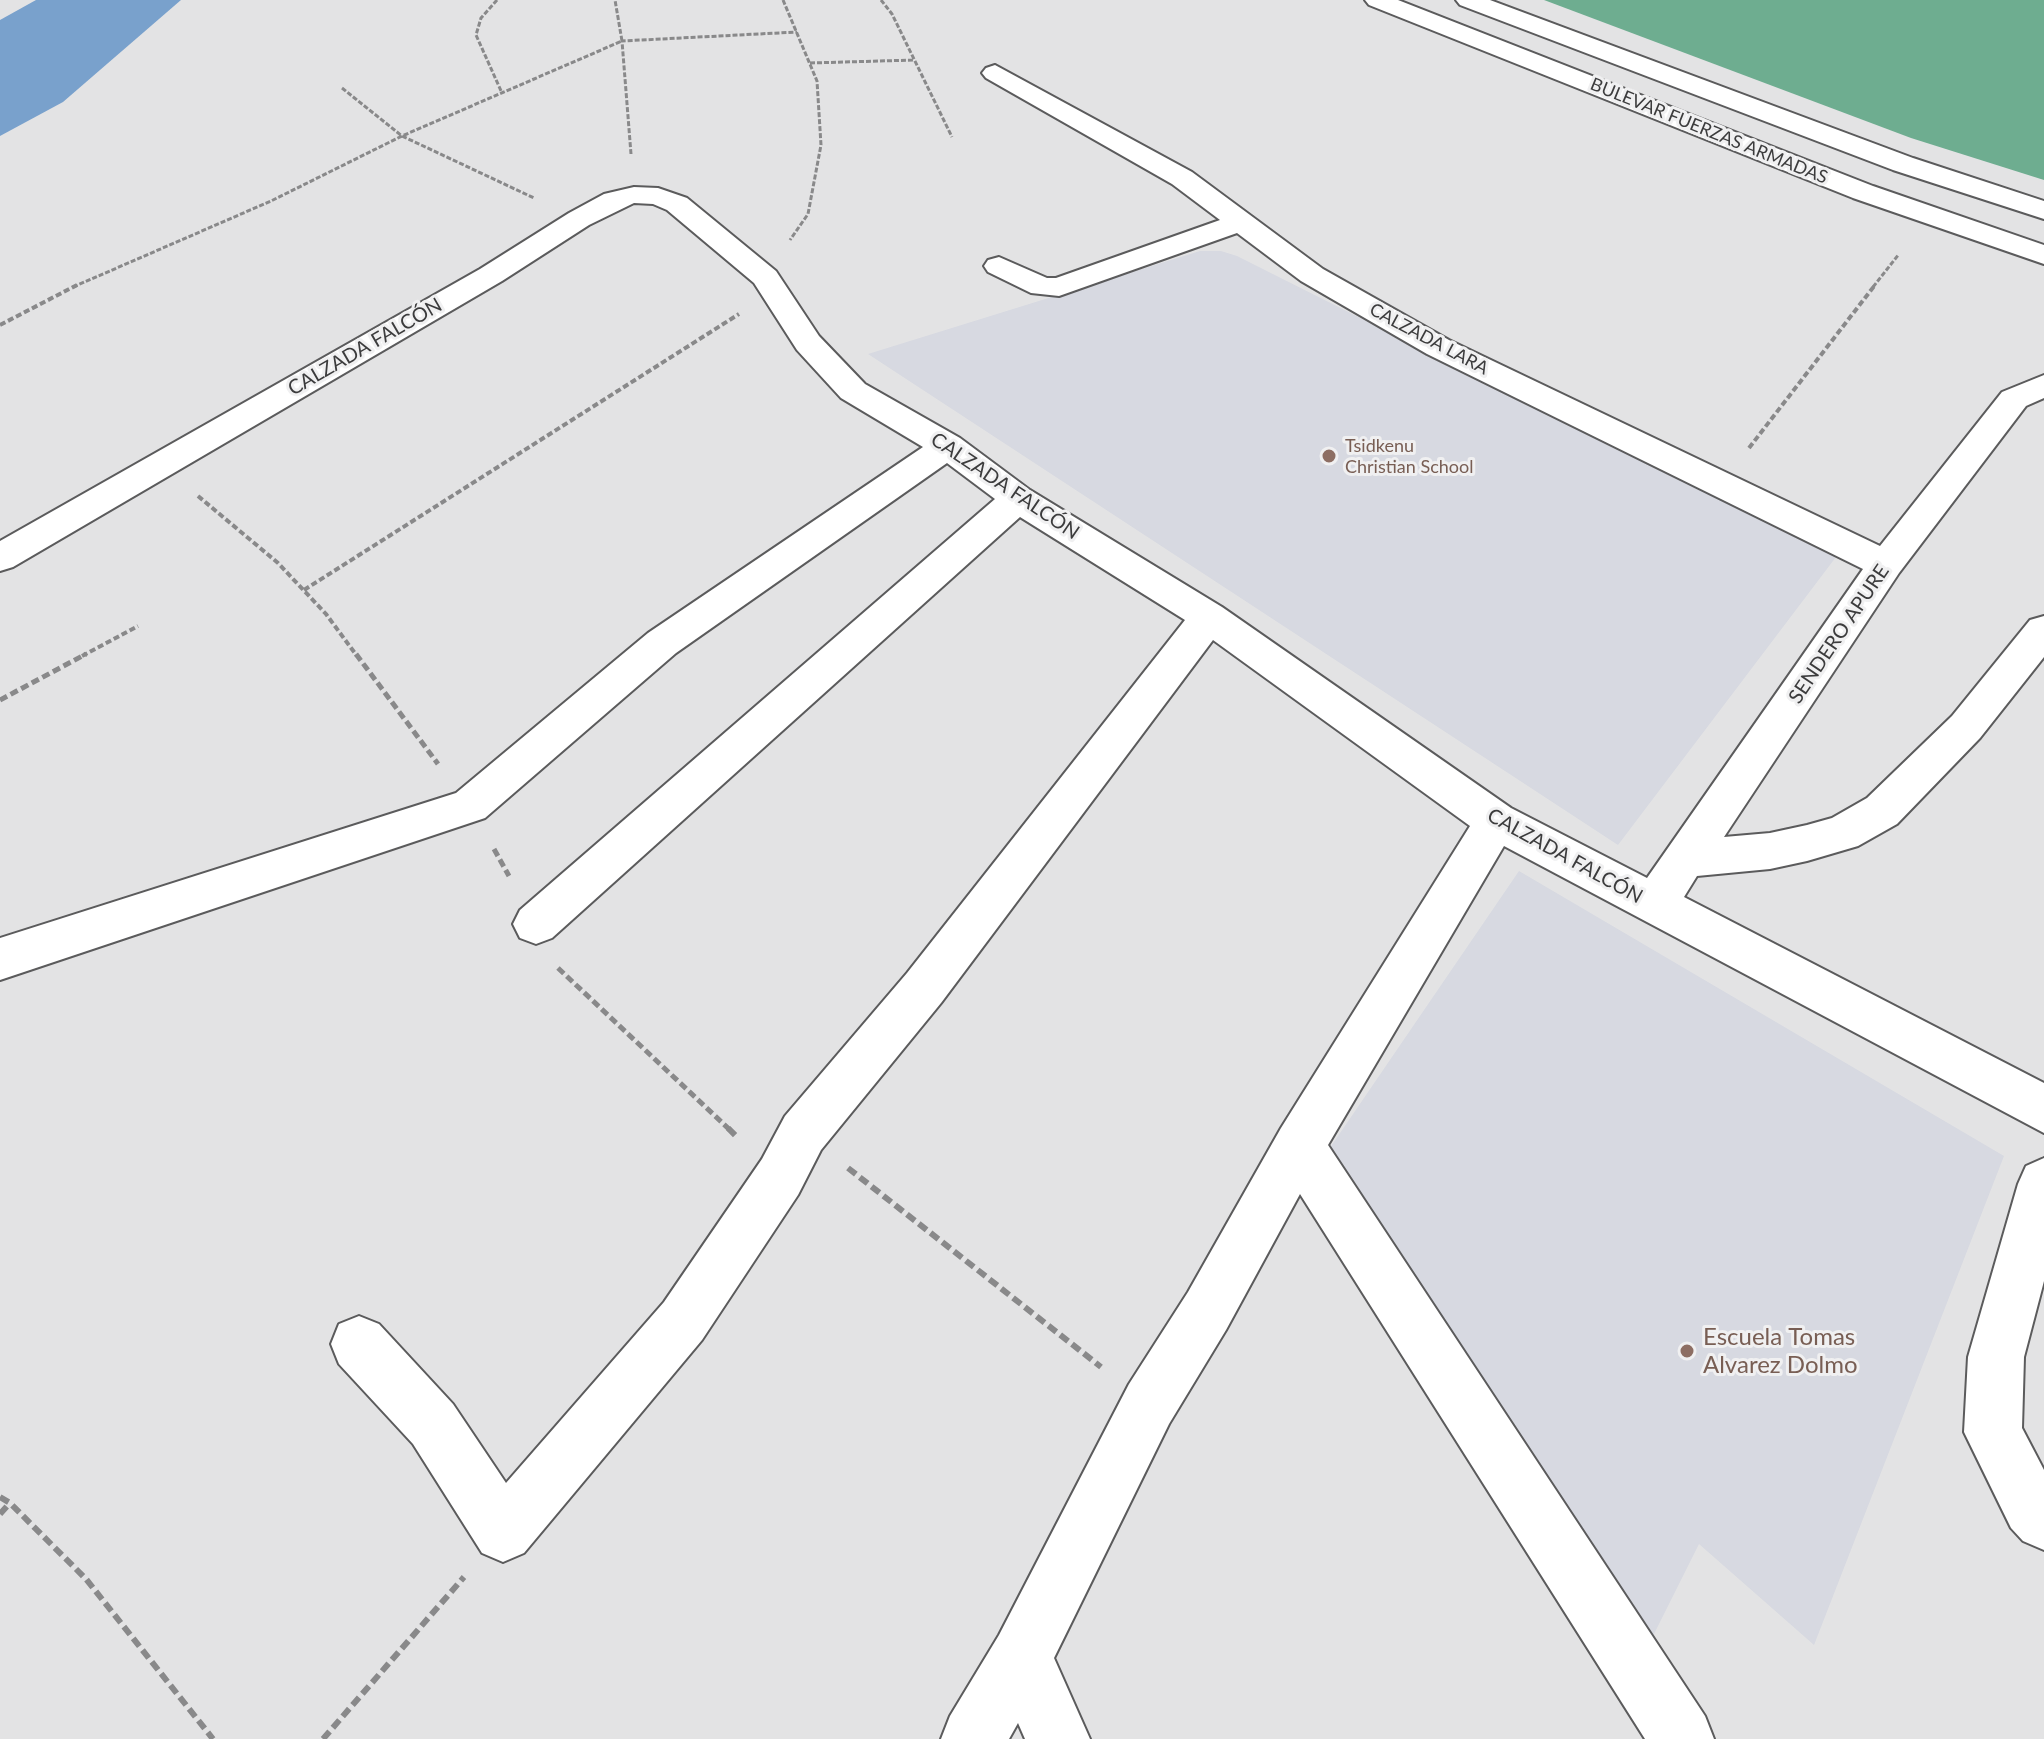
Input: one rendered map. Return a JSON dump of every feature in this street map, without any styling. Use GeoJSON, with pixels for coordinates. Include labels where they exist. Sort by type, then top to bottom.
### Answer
{"type":"FeatureCollection","features":[{"type":"Feature","properties":{"kind":"main road","name":"BULEVAR FUERZAS ARMADAS"},"geometry":{"type":"LineString","coordinates":[[1377,0],[1863,192],[2044,255]]}},
{"type":"Feature","properties":{"kind":"main road","name":"BULEVAR FUERZAS ARMADAS"},"geometry":{"type":"LineString","coordinates":[[1468,0],[1903,164],[2044,210]]}},
{"type":"Feature","properties":{"kind":"main road","name":"CALZADA LARA"},"geometry":{"type":"LineString","coordinates":[[995,73],[1182,178],[1312,275],[1438,347],[1886,564]]}},
{"type":"Feature","properties":{"kind":"main road","name":"CALZADA FALCÓN"},"geometry":{"type":"LineString","coordinates":[[0,558],[491,275],[579,219],[614,200],[634,195],[658,196],[677,204],[770,284],[808,343],[853,391],[948,446],[1018,499],[1209,617],[1496,821],[2044,1109]]}},
{"type":"Feature","properties":{"kind":"main road"},"geometry":{"type":"LineString","coordinates":[[999,266],[1042,287],[1059,287],[1241,222]]}},
{"type":"Feature","properties":{"kind":"main road","name":"SENDERO APURE"},"geometry":{"type":"LineString","coordinates":[[1654,904],[1886,564],[2014,399],[2044,385]]}},
{"type":"Feature","properties":{"kind":"main road"},"geometry":{"type":"LineString","coordinates":[[0,959],[470,806],[662,643],[948,446]]}},
{"type":"Feature","properties":{"kind":"main road"},"geometry":{"type":"LineString","coordinates":[[536,924],[1018,499]]}},
{"type":"Feature","properties":{"kind":"main road"},"geometry":{"type":"LineString","coordinates":[[359,1344],[433,1424],[503,1532],[683,1321],[780,1177],[803,1133],[924,988],[1209,617]]}},
{"type":"Feature","properties":{"kind":"main road"},"geometry":{"type":"LineString","coordinates":[[1685,859],[1770,851],[1807,843],[1843,833],[1882,811],[1966,727],[2044,630]]}},
{"type":"Feature","properties":{"kind":"main road"},"geometry":{"type":"LineString","coordinates":[[973,1739],[1021,1657],[1149,1404],[1207,1311],[1299,1146],[1496,821]]}},
{"type":"Feature","properties":{"kind":"main road"},"geometry":{"type":"LineString","coordinates":[[1299,1146],[1682,1739]]}},
{"type":"Feature","properties":{"kind":"main road"},"geometry":{"type":"LineString","coordinates":[[2044,1184],[1996,1357],[1993,1432],[2032,1507],[2044,1520]]}},
{"type":"Feature","properties":{"kind":"main road"},"geometry":{"type":"LineString","coordinates":[[1021,1657],[1058,1739]]}},
{"type":"Feature","properties":{"kind":"path"},"geometry":{"type":"LineString","coordinates":[[497,0],[481,18],[476,35],[502,93]]}},
{"type":"Feature","properties":{"kind":"path"},"geometry":{"type":"LineString","coordinates":[[615,0],[622,41],[634,195]]}},
{"type":"Feature","properties":{"kind":"path"},"geometry":{"type":"LineString","coordinates":[[304,590],[770,284],[808,214],[821,145],[817,81],[783,0]]}},
{"type":"Feature","properties":{"kind":"path"},"geometry":{"type":"LineString","coordinates":[[881,0],[892,14],[952,137]]}},
{"type":"Feature","properties":{"kind":"path"},"geometry":{"type":"LineString","coordinates":[[0,325],[101,273],[271,201],[402,136],[622,41],[797,32]]}},
{"type":"Feature","properties":{"kind":"path"},"geometry":{"type":"LineString","coordinates":[[810,63],[914,60]]}},
{"type":"Feature","properties":{"kind":"path"},"geometry":{"type":"LineString","coordinates":[[342,88],[402,136],[579,219]]}},
{"type":"Feature","properties":{"kind":"path"},"geometry":{"type":"LineString","coordinates":[[1722,483],[1899,254]]}},
{"type":"Feature","properties":{"kind":"path"},"geometry":{"type":"LineString","coordinates":[[0,700],[138,626]]}},
{"type":"Feature","properties":{"kind":"path"},"geometry":{"type":"LineString","coordinates":[[803,1133],[1149,1404]]}},
{"type":"Feature","properties":{"kind":"path"},"geometry":{"type":"LineString","coordinates":[[0,1497],[10,1503],[86,1579],[213,1739]]}},
{"type":"Feature","properties":{"kind":"path"},"geometry":{"type":"LineString","coordinates":[[0,1514],[10,1503]]}},
{"type":"Feature","properties":{"kind":"path"},"geometry":{"type":"LineString","coordinates":[[323,1739],[503,1532]]}},
{"type":"Feature","properties":{"kind":"shaded area","name":"Tsidkenu Christian School"},"geometry":{"type":"Polygon","coordinates":[[[1200,251],[1221,251],[1237,256],[1836,557],[1618,845],[868,354],[1200,251]]]}},
{"type":"Feature","properties":{"kind":"shaded area","name":"Escuela Tomas Alvarez Dolmo"},"geometry":{"type":"Polygon","coordinates":[[[1519,871],[2004,1156],[1814,1645],[1699,1544],[1642,1658],[1323,1158],[1519,871]]]}},
{"type":"Feature","properties":{"kind":"green space"},"geometry":{"type":"Polygon","coordinates":[[[1544,0],[2044,0],[2044,180],[1911,138],[1544,0]]]}},
{"type":"Feature","properties":{"kind":"water"},"geometry":{"type":"Polygon","coordinates":[[[36,0],[181,0],[63,102],[0,136],[0,20],[36,0]]]}},
{"type":"Feature","properties":{"kind":"place","name":"Tsidkenu Christian School"},"geometry":{"type":"Point","coordinates":[1329,456]}},
{"type":"Feature","properties":{"kind":"place","name":"Escuela Tomas Alvarez Dolmo"},"geometry":{"type":"Point","coordinates":[1687,1351]}}]}
